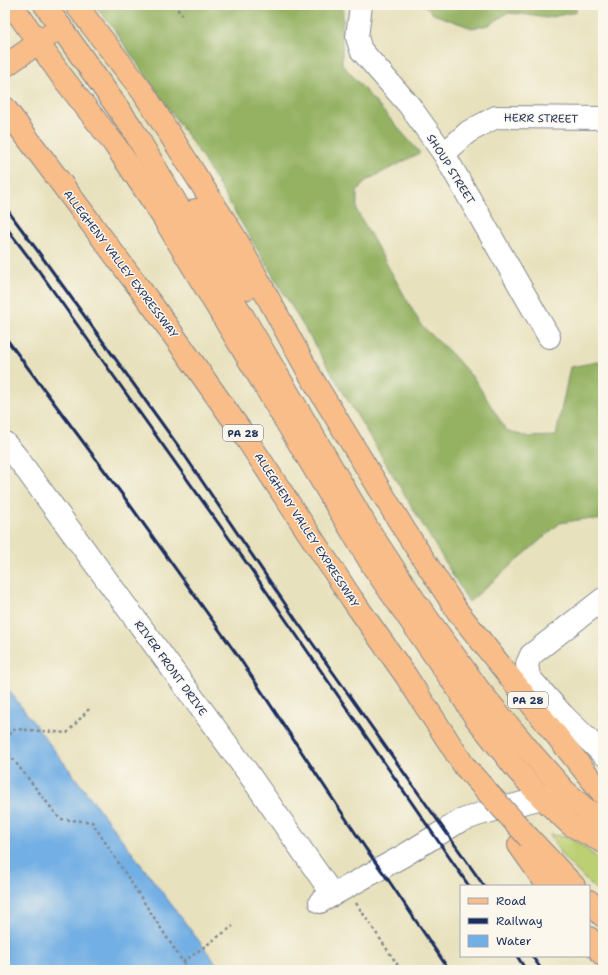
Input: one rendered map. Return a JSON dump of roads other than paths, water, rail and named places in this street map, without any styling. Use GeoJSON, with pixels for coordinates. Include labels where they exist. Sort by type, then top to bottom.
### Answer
{"type":"FeatureCollection","features":[{"type":"Feature","properties":{"kind":"main road"},"geometry":{"type":"LineString","coordinates":[[12,5],[60,74],[115,145],[163,217],[374,568],[457,688],[475,717],[517,770],[542,798],[571,825],[603,842]]}},
{"type":"Feature","properties":{"kind":"main road"},"geometry":{"type":"LineString","coordinates":[[45,5],[132,128],[368,529],[415,601],[479,690],[534,756],[566,791],[587,810],[603,819]]}},
{"type":"Feature","properties":{"kind":"main road","name":"PA 28"},"geometry":{"type":"LineString","coordinates":[[76,5],[143,92],[232,232],[310,375],[404,529],[458,612],[601,791]]}},
{"type":"Feature","properties":{"kind":"main road"},"geometry":{"type":"LineString","coordinates":[[10,62],[61,27]]}},
{"type":"Feature","properties":{"kind":"main road","name":"ALLEGHENY VALLEY EXPRESSWAY"},"geometry":{"type":"LineString","coordinates":[[5,108],[156,308],[242,431],[352,599],[406,676],[465,767],[522,839],[573,885]]}},
{"type":"Feature","properties":{"kind":"main road"},"geometry":{"type":"LineString","coordinates":[[132,128],[184,190],[265,314],[310,375]]}},
{"type":"Feature","properties":{"kind":"main road"},"geometry":{"type":"LineString","coordinates":[[522,839],[547,885]]}},
{"type":"Feature","properties":{"kind":"main road"},"geometry":{"type":"LineString","coordinates":[[590,902],[603,916]]}},
{"type":"Feature","properties":{"kind":"main road"},"geometry":{"type":"LineString","coordinates":[[590,939],[603,955]]}},
{"type":"Feature","properties":{"kind":"street","name":"SHOUP STREET"},"geometry":{"type":"LineString","coordinates":[[361,5],[357,37],[361,50],[409,105],[444,154],[549,337]]}},
{"type":"Feature","properties":{"kind":"street","name":"HERR STREET"},"geometry":{"type":"LineString","coordinates":[[444,154],[468,132],[496,117],[603,118]]}},
{"type":"Feature","properties":{"kind":"street","name":"RIVER FRONT DRIVE"},"geometry":{"type":"LineString","coordinates":[[5,443],[246,770],[326,899],[403,856],[460,821],[480,814],[542,798]]}},
{"type":"Feature","properties":{"kind":"street"},"geometry":{"type":"LineString","coordinates":[[603,599],[531,655],[527,664],[529,677],[563,715],[603,754]]}},
{"type":"Feature","properties":{"kind":"street"},"geometry":{"type":"LineString","coordinates":[[542,798],[566,791]]}},
{"type":"Feature","properties":{"kind":"water"},"geometry":{"type":"Polygon","coordinates":[[[5,685],[221,970],[5,970],[5,685]]]}},
{"type":"Feature","properties":{"kind":"railway"},"geometry":{"type":"LineString","coordinates":[[5,207],[181,450],[296,620],[483,885]]}},
{"type":"Feature","properties":{"kind":"railway"},"geometry":{"type":"LineString","coordinates":[[5,226],[39,271],[253,572],[468,885]]}},
{"type":"Feature","properties":{"kind":"railway"},"geometry":{"type":"LineString","coordinates":[[5,337],[130,505],[240,659],[366,849],[449,970]]}},
{"type":"Feature","properties":{"kind":"railway"},"geometry":{"type":"LineString","coordinates":[[518,957],[526,970]]}},
{"type":"Feature","properties":{"kind":"railway"},"geometry":{"type":"LineString","coordinates":[[533,957],[542,970]]}}]}
